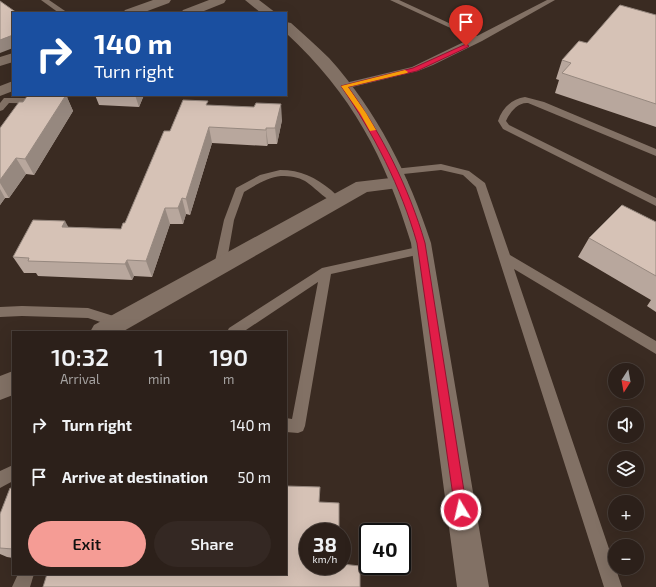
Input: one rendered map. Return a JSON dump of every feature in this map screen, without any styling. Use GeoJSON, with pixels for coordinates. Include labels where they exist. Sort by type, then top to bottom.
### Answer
{"type":"FeatureCollection","features":[{"type":"Feature","properties":{"kind":"street"},"geometry":{"type":"LineString","coordinates":[[133,12],[165,0]]}},
{"type":"Feature","properties":{"kind":"street"},"geometry":{"type":"LineString","coordinates":[[190,12],[220,0]]}},
{"type":"Feature","properties":{"kind":"street"},"geometry":{"type":"LineString","coordinates":[[251,0],[268,12]]}},
{"type":"Feature","properties":{"kind":"street"},"geometry":{"type":"LineString","coordinates":[[287,27],[323,61],[344,86],[363,113],[397,178],[413,214],[422,250],[473,587]]}},
{"type":"Feature","properties":{"kind":"street"},"geometry":{"type":"LineString","coordinates":[[0,62],[12,57]]}},
{"type":"Feature","properties":{"kind":"street"},"geometry":{"type":"LineString","coordinates":[[111,327],[364,186],[397,178]]}},
{"type":"Feature","properties":{"kind":"street"},"geometry":{"type":"LineString","coordinates":[[0,389],[12,383]]}},
{"type":"Feature","properties":{"kind":"lane"},"geometry":{"type":"LineString","coordinates":[[44,0],[62,12]]}},
{"type":"Feature","properties":{"kind":"lane"},"geometry":{"type":"LineString","coordinates":[[393,0],[479,39]]}},
{"type":"Feature","properties":{"kind":"lane"},"geometry":{"type":"LineString","coordinates":[[344,86],[415,70],[479,39],[552,0]]}},
{"type":"Feature","properties":{"kind":"lane"},"geometry":{"type":"LineString","coordinates":[[0,108],[5,92]]}},
{"type":"Feature","properties":{"kind":"lane"},"geometry":{"type":"LineString","coordinates":[[33,96],[61,100],[64,96]]}},
{"type":"Feature","properties":{"kind":"lane"},"geometry":{"type":"LineString","coordinates":[[656,152],[541,104],[525,100],[518,102],[504,114],[502,121],[506,127],[656,202]]}},
{"type":"Feature","properties":{"kind":"lane"},"geometry":{"type":"LineString","coordinates":[[397,178],[441,167],[466,173],[481,185],[613,587]]}},
{"type":"Feature","properties":{"kind":"lane"},"geometry":{"type":"LineString","coordinates":[[220,266],[229,220],[240,190],[264,176],[287,172],[308,178],[337,201]]}},
{"type":"Feature","properties":{"kind":"lane"},"geometry":{"type":"LineString","coordinates":[[235,331],[326,271],[422,250]]}},
{"type":"Feature","properties":{"kind":"lane"},"geometry":{"type":"LineString","coordinates":[[505,258],[656,348]]}},
{"type":"Feature","properties":{"kind":"lane"},"geometry":{"type":"LineString","coordinates":[[287,425],[298,426],[326,271]]}},
{"type":"Feature","properties":{"kind":"lane"},"geometry":{"type":"LineString","coordinates":[[0,312],[22,311],[88,313],[111,327]]}},
{"type":"Feature","properties":{"kind":"lane"},"geometry":{"type":"LineString","coordinates":[[0,480],[12,473]]}},
{"type":"Feature","properties":{"kind":"lane"},"geometry":{"type":"LineString","coordinates":[[21,587],[26,575]]}},
{"type":"Feature","properties":{"kind":"building"},"geometry":{"type":"Polygon","coordinates":[[[0,1],[16,12],[12,12],[12,35],[0,40],[0,1]]]}},
{"type":"Feature","properties":{"kind":"building"},"geometry":{"type":"Polygon","coordinates":[[[620,5],[656,15],[656,104],[562,73],[571,63],[562,60],[579,41],[587,43],[620,5]]]}},
{"type":"Feature","properties":{"kind":"building"},"geometry":{"type":"Polygon","coordinates":[[[27,96],[65,96],[25,159],[16,158],[0,180],[0,128],[19,102],[23,102],[27,96]]]}},
{"type":"Feature","properties":{"kind":"building"},"geometry":{"type":"Polygon","coordinates":[[[183,100],[208,101],[206,105],[254,107],[256,103],[281,104],[275,128],[266,128],[266,130],[209,127],[186,199],[182,198],[178,208],[165,208],[146,261],[127,260],[125,264],[28,261],[29,258],[13,257],[33,220],[65,221],[62,227],[121,229],[123,223],[125,223],[164,131],[170,131],[183,100]]]}},
{"type":"Feature","properties":{"kind":"building"},"geometry":{"type":"Polygon","coordinates":[[[622,205],[656,222],[656,276],[589,238],[622,205]]]}},
{"type":"Feature","properties":{"kind":"building"},"geometry":{"type":"Polygon","coordinates":[[[287,486],[320,487],[319,502],[339,503],[339,523],[299,523],[299,575],[351,575],[351,565],[359,566],[360,587],[43,587],[47,575],[287,575],[287,486]]]}},
{"type":"Feature","properties":{"kind":"building"},"geometry":{"type":"Polygon","coordinates":[[[10,488],[12,489],[12,549],[0,548],[0,514],[10,488]]]}},
{"type":"Feature","properties":{"kind":"slow traffic"},"geometry":{"type":"LineString","coordinates":[[373,130],[344,86],[405,72]]}},
{"type":"Feature","properties":{"kind":"route"},"geometry":{"type":"LineString","coordinates":[[461,510],[421,243],[413,214],[380,142],[363,113],[344,86],[415,70],[466,46]]}}]}
